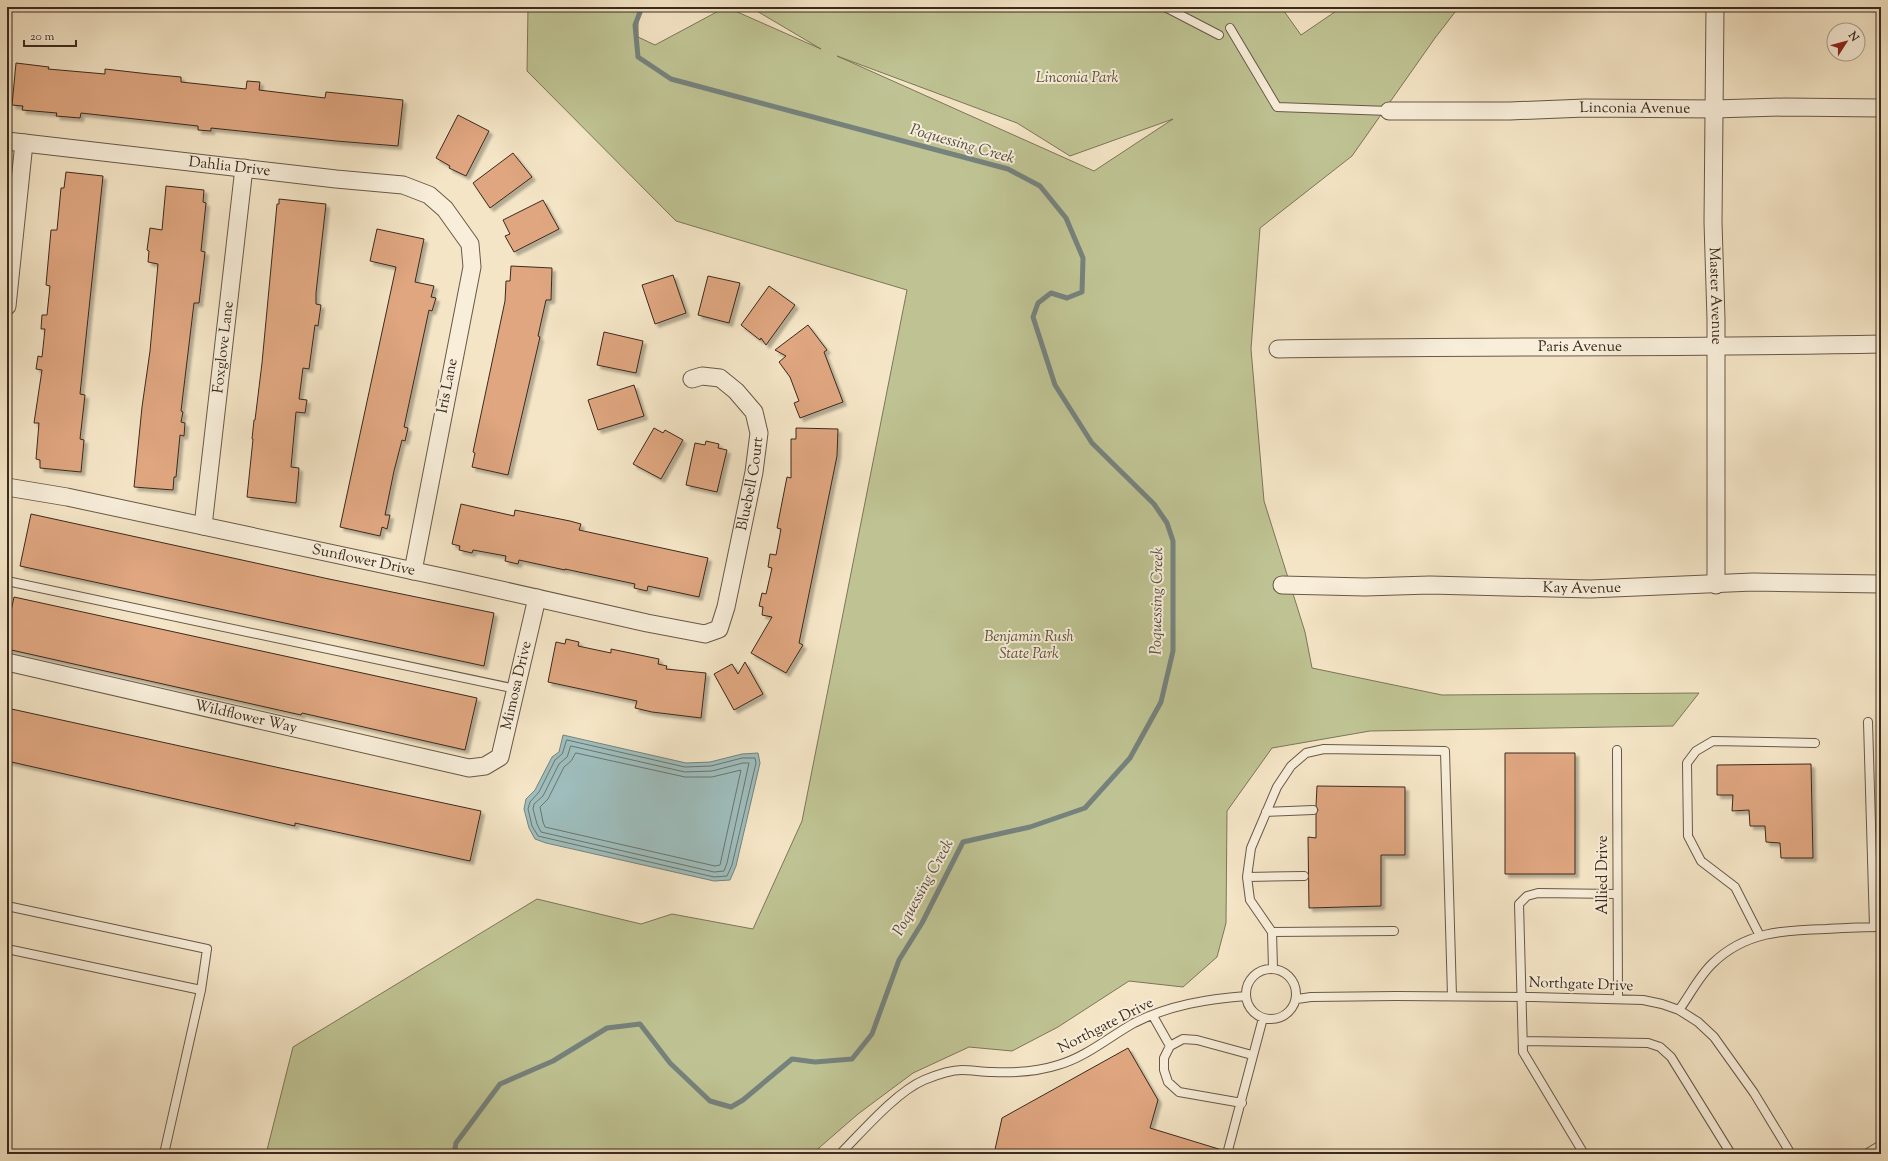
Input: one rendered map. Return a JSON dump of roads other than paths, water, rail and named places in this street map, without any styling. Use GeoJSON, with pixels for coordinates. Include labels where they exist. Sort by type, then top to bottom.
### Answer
{"type":"FeatureCollection","features":[{"type":"Feature","properties":{"kind":"street","name":"Master Avenue"},"geometry":{"type":"LineString","coordinates":[[1715,7],[1713,222],[1716,584]]}},
{"type":"Feature","properties":{"kind":"street","name":"Linconia Avenue"},"geometry":{"type":"LineString","coordinates":[[1389,111],[1510,111],[1584,108],[1881,108]]}},
{"type":"Feature","properties":{"kind":"street","name":"Dahlia Drive"},"geometry":{"type":"LineString","coordinates":[[7,141],[403,185],[429,196],[445,209]]}},
{"type":"Feature","properties":{"kind":"street"},"geometry":{"type":"LineString","coordinates":[[7,306],[24,143]]}},
{"type":"Feature","properties":{"kind":"street","name":"Foxglove Lane"},"geometry":{"type":"LineString","coordinates":[[203,526],[244,168]]}},
{"type":"Feature","properties":{"kind":"street","name":"Iris Lane"},"geometry":{"type":"LineString","coordinates":[[413,571],[472,267],[470,244],[445,209]]}},
{"type":"Feature","properties":{"kind":"street","name":"Paris Avenue"},"geometry":{"type":"LineString","coordinates":[[1278,349],[1424,347],[1715,347],[1881,344]]}},
{"type":"Feature","properties":{"kind":"street","name":"Bluebell Court"},"geometry":{"type":"LineString","coordinates":[[692,378],[702,376],[720,378],[736,391],[754,412],[759,433],[754,472],[726,607],[719,629]]}},
{"type":"Feature","properties":{"kind":"street","name":"Sunflower Drive"},"geometry":{"type":"LineString","coordinates":[[7,486],[67,497],[705,634],[719,629]]}},
{"type":"Feature","properties":{"kind":"street","name":"Kay Avenue"},"geometry":{"type":"LineString","coordinates":[[1282,585],[1365,587],[1430,585],[1590,589],[1753,582],[1881,584]]}},
{"type":"Feature","properties":{"kind":"street","name":"Mimosa Drive"},"geometry":{"type":"LineString","coordinates":[[485,766],[500,757],[537,598]]}},
{"type":"Feature","properties":{"kind":"street","name":"Wildflower Way"},"geometry":{"type":"LineString","coordinates":[[7,662],[469,768],[485,766]]}},
{"type":"Feature","properties":{"kind":"lane"},"geometry":{"type":"LineString","coordinates":[[1165,7],[1219,35]]}},
{"type":"Feature","properties":{"kind":"lane"},"geometry":{"type":"LineString","coordinates":[[1230,28],[1277,107],[1389,111]]}},
{"type":"Feature","properties":{"kind":"lane"},"geometry":{"type":"LineString","coordinates":[[7,581],[516,689]]}},
{"type":"Feature","properties":{"kind":"lane"},"geometry":{"type":"LineString","coordinates":[[1679,1010],[1713,963],[1731,948],[1744,941],[1760,936],[1792,930],[1877,927],[1872,863],[1868,722]]}},
{"type":"Feature","properties":{"kind":"lane"},"geometry":{"type":"LineString","coordinates":[[1760,936],[1735,887],[1701,861],[1688,836],[1687,763],[1696,751],[1713,741],[1815,743]]}},
{"type":"Feature","properties":{"kind":"lane"},"geometry":{"type":"LineString","coordinates":[[1273,968],[1272,932],[1250,900],[1247,877],[1251,848],[1277,788],[1291,766],[1306,753],[1324,749],[1445,751],[1452,996]]}},
{"type":"Feature","properties":{"kind":"lane","name":"Allied Drive"},"geometry":{"type":"LineString","coordinates":[[1617,750],[1618,999]]}},
{"type":"Feature","properties":{"kind":"lane"},"geometry":{"type":"LineString","coordinates":[[1266,812],[1313,810]]}},
{"type":"Feature","properties":{"kind":"lane"},"geometry":{"type":"LineString","coordinates":[[1872,863],[1881,864]]}},
{"type":"Feature","properties":{"kind":"lane"},"geometry":{"type":"LineString","coordinates":[[1247,877],[1304,876]]}},
{"type":"Feature","properties":{"kind":"lane"},"geometry":{"type":"LineString","coordinates":[[1584,1154],[1523,1052],[1519,904],[1527,896],[1538,893],[1617,894]]}},
{"type":"Feature","properties":{"kind":"lane"},"geometry":{"type":"LineString","coordinates":[[7,906],[207,950],[201,990],[164,1154]]}},
{"type":"Feature","properties":{"kind":"lane"},"geometry":{"type":"LineString","coordinates":[[1272,932],[1394,931]]}},
{"type":"Feature","properties":{"kind":"lane"},"geometry":{"type":"LineString","coordinates":[[7,949],[201,990]]}},
{"type":"Feature","properties":{"kind":"lane"},"geometry":{"type":"LineString","coordinates":[[1273,968],[1281,970],[1294,982],[1297,998],[1291,1010],[1280,1018],[1271,1020],[1263,1018],[1251,1009],[1246,996],[1246,987],[1250,979],[1256,973],[1264,969],[1273,968]]}},
{"type":"Feature","properties":{"kind":"lane","name":"Northgate Drive"},"geometry":{"type":"LineString","coordinates":[[840,1154],[902,1093],[923,1080],[947,1071],[1028,1072],[1058,1065],[1090,1051],[1117,1033],[1152,1016],[1193,1002],[1246,996]]}},
{"type":"Feature","properties":{"kind":"lane","name":"Northgate Drive"},"geometry":{"type":"LineString","coordinates":[[1297,998],[1452,996],[1618,999],[1643,1000],[1679,1010],[1698,1022],[1722,1046],[1754,1093],[1791,1154]]}},
{"type":"Feature","properties":{"kind":"lane"},"geometry":{"type":"LineString","coordinates":[[1152,1016],[1170,1046]]}},
{"type":"Feature","properties":{"kind":"lane"},"geometry":{"type":"LineString","coordinates":[[1228,1154],[1242,1104],[1252,1055],[1263,1018]]}},
{"type":"Feature","properties":{"kind":"lane"},"geometry":{"type":"LineString","coordinates":[[1242,1104],[1179,1092],[1168,1082],[1164,1070],[1164,1058],[1170,1046],[1184,1039],[1197,1040],[1252,1055]]}},
{"type":"Feature","properties":{"kind":"lane"},"geometry":{"type":"LineString","coordinates":[[1522,1041],[1648,1043],[1660,1047],[1671,1057],[1731,1154]]}},
{"type":"Feature","properties":{"kind":"lane"},"geometry":{"type":"LineString","coordinates":[[1866,1154],[1881,1145]]}},
{"type":"Feature","properties":{"kind":"water"},"geometry":{"type":"Polygon","coordinates":[[[563,735],[686,763],[710,762],[742,754],[758,753],[760,763],[736,866],[730,880],[714,881],[546,843],[535,839],[529,828],[524,809],[526,799],[535,790],[552,757],[559,752],[563,735]]]}},
{"type":"Feature","properties":{"kind":"waterway","name":"Poquessing Creek"},"geometry":{"type":"LineString","coordinates":[[454,1154],[456,1143],[500,1084],[553,1061],[607,1028],[640,1024],[670,1063],[710,1101],[731,1107],[743,1100],[792,1059],[815,1062],[852,1059],[872,1034],[899,960],[922,923],[963,842],[1030,827],[1085,808],[1130,758],[1161,702],[1173,651],[1173,541],[1167,523],[1154,504],[1092,443],[1055,385],[1033,317],[1038,303],[1051,293],[1067,298],[1082,292],[1083,258],[1066,218],[1040,186],[1008,169],[671,79],[638,57],[635,25],[642,7]]}},
{"type":"Feature","properties":{"kind":"park label","name":"Linconia Park"},"geometry":{"type":"Point","coordinates":[1077,78]}},
{"type":"Feature","properties":{"kind":"park label","name":"Benjamin Rush State Park"},"geometry":{"type":"Point","coordinates":[1029,646]}}]}
